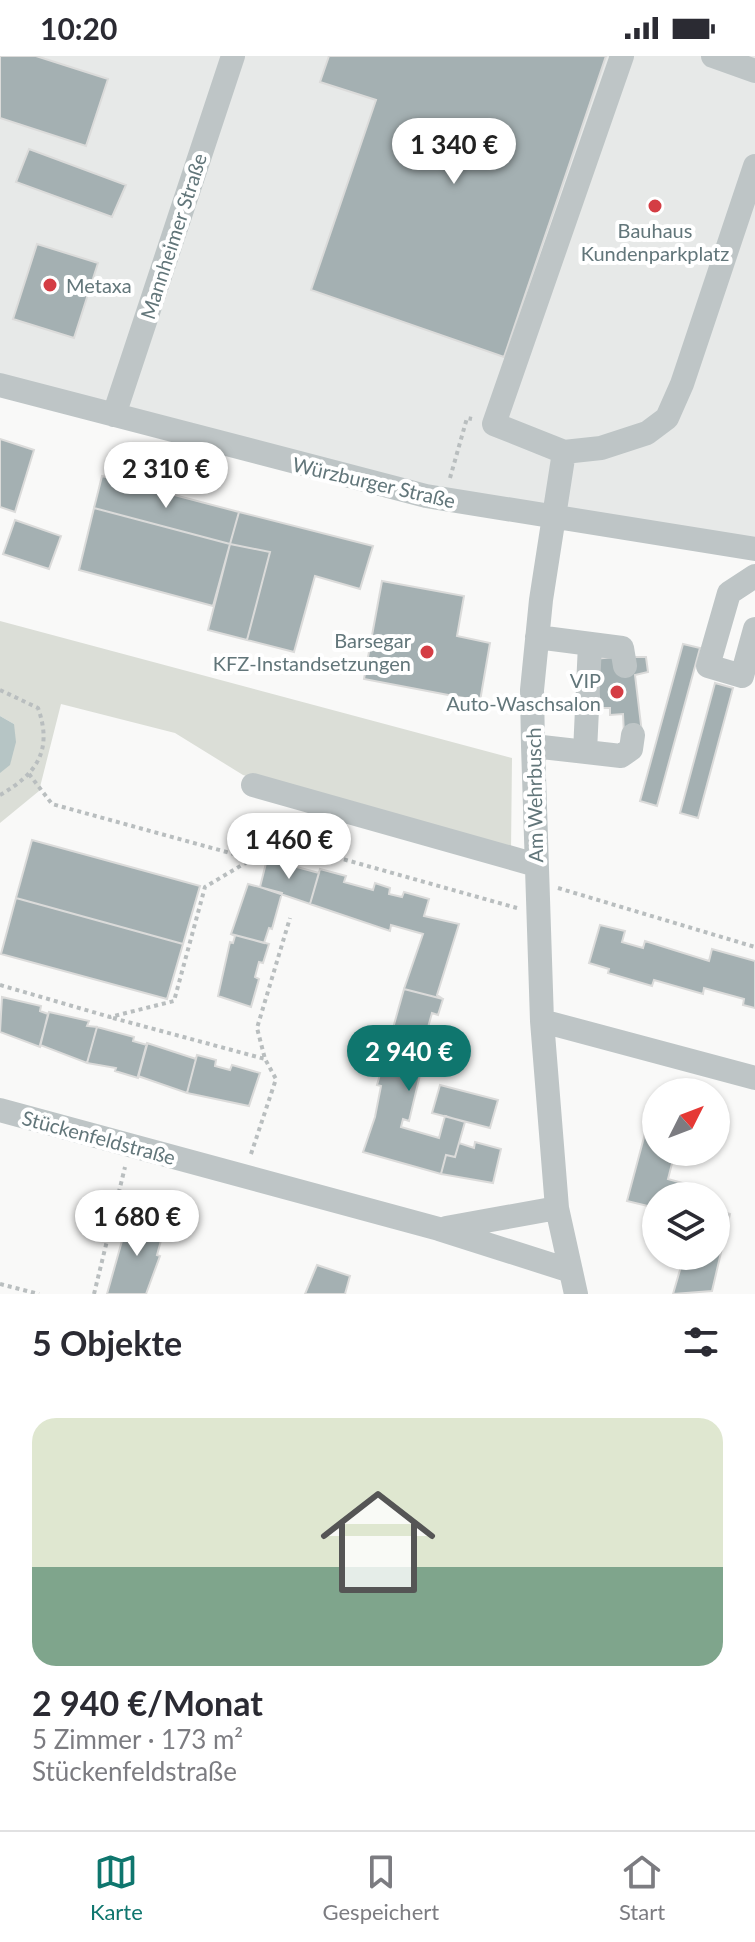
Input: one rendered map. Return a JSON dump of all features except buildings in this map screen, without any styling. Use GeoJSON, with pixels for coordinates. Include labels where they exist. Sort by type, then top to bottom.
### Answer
{"type":"FeatureCollection","features":[{"type":"Feature","properties":{"kind":"street","name":"Mannheimer Straße"},"geometry":{"type":"LineString","coordinates":[[114,415],[233,56]]}},
{"type":"Feature","properties":{"kind":"street"},"geometry":{"type":"LineString","coordinates":[[622,56],[494,424],[564,452],[601,448],[647,433],[667,418],[682,384],[755,166]]}},
{"type":"Feature","properties":{"kind":"street"},"geometry":{"type":"LineString","coordinates":[[713,56],[755,71]]}},
{"type":"Feature","properties":{"kind":"street","name":"Würzburger Straße"},"geometry":{"type":"LineString","coordinates":[[0,385],[303,466],[443,499],[755,549]]}},
{"type":"Feature","properties":{"kind":"street","name":"Am Wehrbusch"},"geometry":{"type":"LineString","coordinates":[[564,452],[532,690],[542,1021],[557,1208],[573,1282]]}},
{"type":"Feature","properties":{"kind":"street"},"geometry":{"type":"LineString","coordinates":[[755,575],[729,593],[708,666],[742,676],[755,629]]}},
{"type":"Feature","properties":{"kind":"street"},"geometry":{"type":"LineString","coordinates":[[537,637],[622,648],[625,666]]}},
{"type":"Feature","properties":{"kind":"street"},"geometry":{"type":"LineString","coordinates":[[585,752],[590,644]]}},
{"type":"Feature","properties":{"kind":"street"},"geometry":{"type":"LineString","coordinates":[[533,746],[621,756],[631,749],[633,735]]}},
{"type":"Feature","properties":{"kind":"street"},"geometry":{"type":"LineString","coordinates":[[253,785],[536,873]]}},
{"type":"Feature","properties":{"kind":"street"},"geometry":{"type":"LineString","coordinates":[[542,1021],[755,1078]]}},
{"type":"Feature","properties":{"kind":"street","name":"Stückenfeldstraße"},"geometry":{"type":"LineString","coordinates":[[0,1110],[439,1229],[573,1282]]}},
{"type":"Feature","properties":{"kind":"street","name":"Stückenfeldstraße"},"geometry":{"type":"LineString","coordinates":[[439,1229],[557,1208]]}},
{"type":"Feature","properties":{"kind":"path"},"geometry":{"type":"LineString","coordinates":[[443,499],[467,418],[494,424]]}},
{"type":"Feature","properties":{"kind":"path"},"geometry":{"type":"LineString","coordinates":[[0,690],[38,708],[47,732],[29,774],[0,795]]}},
{"type":"Feature","properties":{"kind":"path"},"geometry":{"type":"LineString","coordinates":[[29,774],[52,804],[252,859]]}},
{"type":"Feature","properties":{"kind":"path"},"geometry":{"type":"LineString","coordinates":[[110,1017],[174,1001],[205,887],[282,842],[539,914]]}},
{"type":"Feature","properties":{"kind":"path","name":"Am Wehrbusch"},"geometry":{"type":"LineString","coordinates":[[536,873],[755,947]]}},
{"type":"Feature","properties":{"kind":"path"},"geometry":{"type":"LineString","coordinates":[[244,1176],[276,1079],[265,1059],[257,1028],[290,918]]}},
{"type":"Feature","properties":{"kind":"path"},"geometry":{"type":"LineString","coordinates":[[0,985],[265,1059]]}},
{"type":"Feature","properties":{"kind":"path"},"geometry":{"type":"LineString","coordinates":[[94,1294],[131,1145]]}},
{"type":"Feature","properties":{"kind":"path"},"geometry":{"type":"LineString","coordinates":[[0,1284],[39,1294]]}},
{"type":"Feature","properties":{"kind":"shaded area"},"geometry":{"type":"Polygon","coordinates":[[[0,56],[755,56],[755,549],[553,518],[0,385],[0,56]]]}},
{"type":"Feature","properties":{"kind":"shaded area"},"geometry":{"type":"Polygon","coordinates":[[[0,621],[512,758],[511,851],[243,775],[175,733],[61,704],[39,791],[0,823],[0,772],[14,724],[0,716],[0,621]]]}},
{"type":"Feature","properties":{"kind":"shaded area"},"geometry":{"type":"Polygon","coordinates":[[[0,716],[14,724],[16,742],[10,765],[0,773],[0,716]]]}},
{"type":"Feature","properties":{"kind":"place","name":"Bauhaus Kundenparkplatz"},"geometry":{"type":"Point","coordinates":[655,206]}},
{"type":"Feature","properties":{"kind":"place","name":"Metaxa"},"geometry":{"type":"Point","coordinates":[50,285]}},
{"type":"Feature","properties":{"kind":"place","name":"Barsegar KFZ-Instandsetzungen"},"geometry":{"type":"Point","coordinates":[427,652]}},
{"type":"Feature","properties":{"kind":"place","name":"VIP Auto-Waschsalon"},"geometry":{"type":"Point","coordinates":[617,692]}}]}
